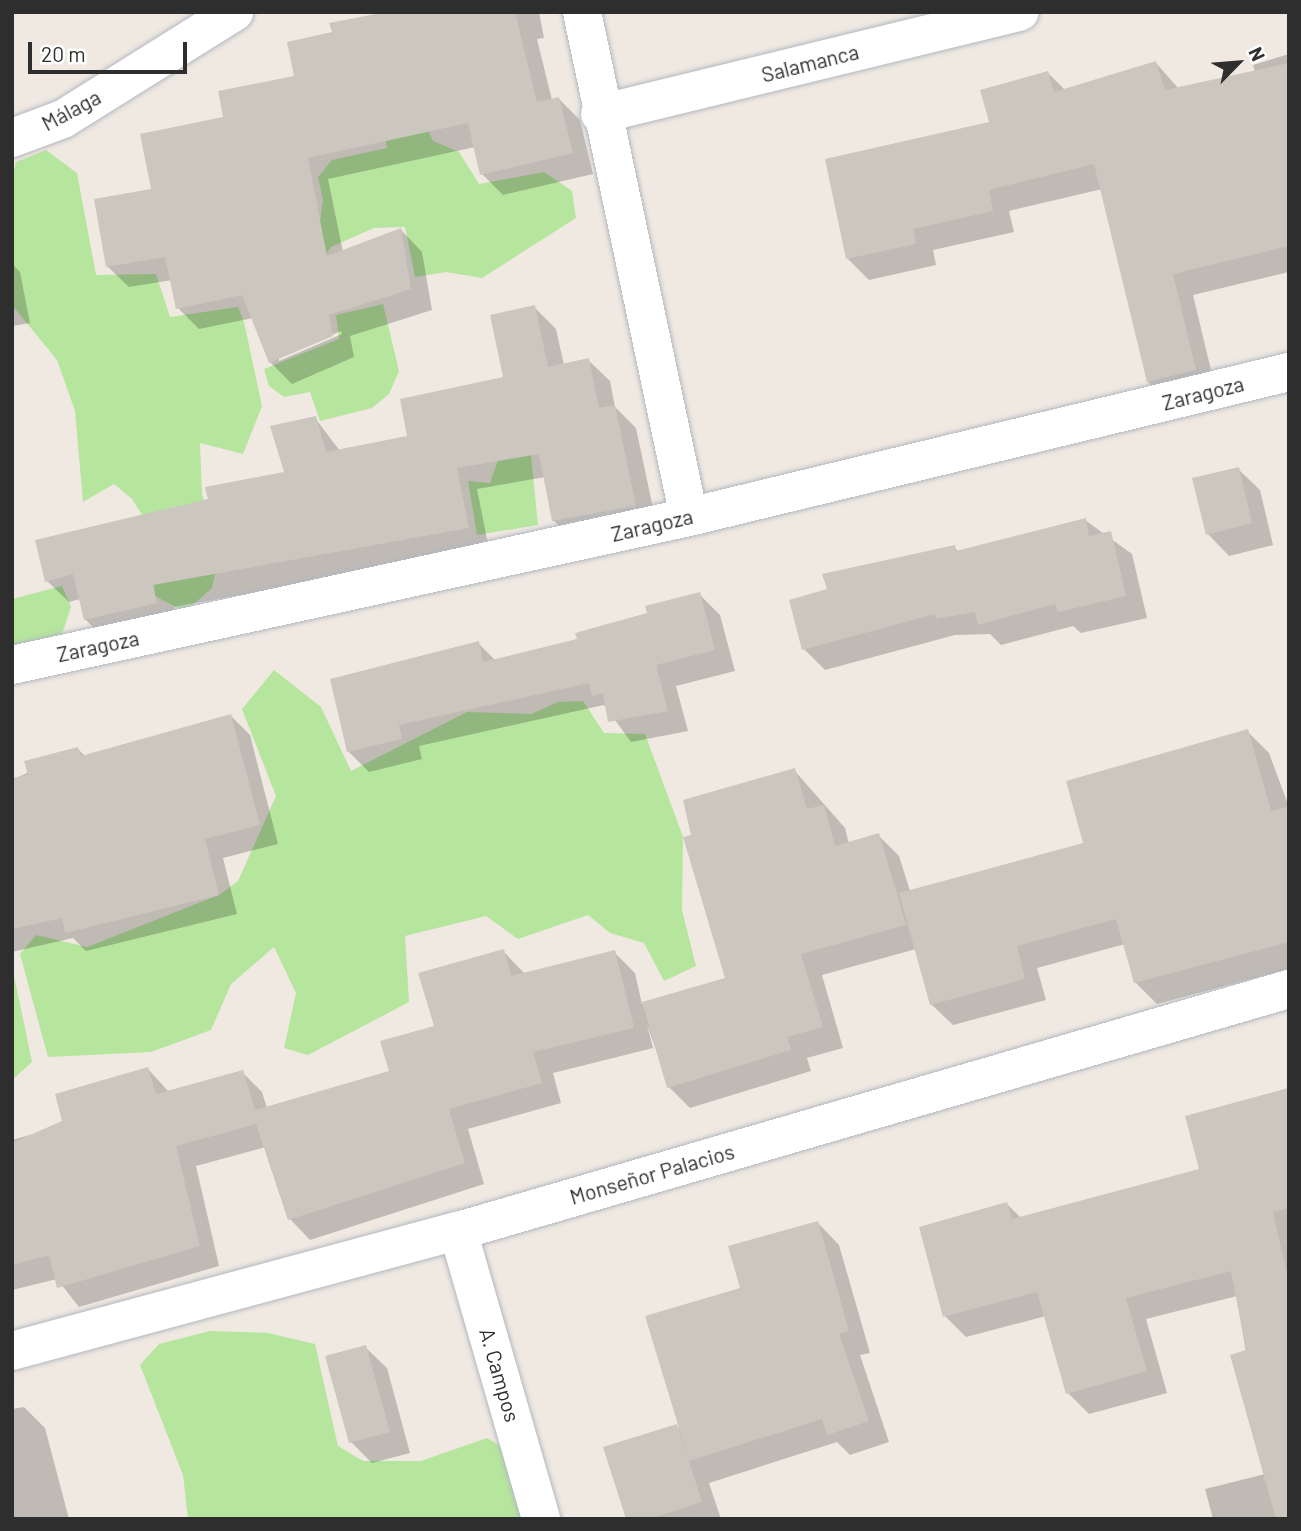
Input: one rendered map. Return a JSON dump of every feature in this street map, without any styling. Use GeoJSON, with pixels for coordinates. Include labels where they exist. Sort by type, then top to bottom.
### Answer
{"type":"FeatureCollection","features":[{"type":"Feature","properties":{"kind":"street","name":"Málaga"},"geometry":{"type":"LineString","coordinates":[[12,138],[63,118],[234,12]]}},
{"type":"Feature","properties":{"kind":"street"},"geometry":{"type":"LineString","coordinates":[[582,12],[600,114],[689,517]]}},
{"type":"Feature","properties":{"kind":"street","name":"Salamanca"},"geometry":{"type":"LineString","coordinates":[[600,114],[1020,12]]}},
{"type":"Feature","properties":{"kind":"street","name":"Zaragoza"},"geometry":{"type":"LineString","coordinates":[[12,665],[689,517],[1289,372]]}},
{"type":"Feature","properties":{"kind":"street","name":"Monseñor Palacios"},"geometry":{"type":"LineString","coordinates":[[12,1351],[458,1231],[1289,989]]}},
{"type":"Feature","properties":{"kind":"street","name":"A. Campos"},"geometry":{"type":"LineString","coordinates":[[458,1231],[541,1519]]}},
{"type":"Feature","properties":{"kind":"green space"},"geometry":{"type":"Polygon","coordinates":[[[418,109],[433,141],[459,152],[479,184],[544,172],[572,191],[576,218],[482,278],[446,272],[415,277],[405,227],[374,228],[331,247],[313,272],[323,200],[318,177],[332,160],[387,148],[384,132],[418,109]]]}},
{"type":"Feature","properties":{"kind":"green space"},"geometry":{"type":"Polygon","coordinates":[[[46,150],[77,173],[96,275],[156,274],[170,317],[238,307],[244,322],[262,406],[243,454],[200,443],[202,495],[220,552],[212,588],[185,612],[155,596],[148,524],[132,499],[114,484],[83,502],[75,411],[57,360],[12,305],[12,179],[16,162],[46,150]]]}},
{"type":"Feature","properties":{"kind":"green space"},"geometry":{"type":"Polygon","coordinates":[[[383,304],[399,371],[389,394],[372,408],[320,421],[310,392],[284,397],[269,386],[264,369],[339,339],[336,315],[383,304]]]}},
{"type":"Feature","properties":{"kind":"green space"},"geometry":{"type":"Polygon","coordinates":[[[530,445],[538,525],[477,535],[468,481],[490,483],[501,452],[530,445]]]}},
{"type":"Feature","properties":{"kind":"green space"},"geometry":{"type":"Polygon","coordinates":[[[62,586],[71,607],[62,634],[12,651],[12,599],[62,586]]]}},
{"type":"Feature","properties":{"kind":"green space"},"geometry":{"type":"Polygon","coordinates":[[[274,670],[321,707],[351,771],[467,712],[531,714],[558,702],[583,701],[604,733],[645,734],[683,837],[682,910],[696,966],[664,981],[644,943],[610,933],[588,915],[518,939],[486,916],[405,936],[409,1002],[308,1055],[284,1048],[296,993],[274,947],[231,984],[211,1030],[151,1052],[48,1057],[20,954],[36,935],[87,947],[219,895],[238,881],[276,796],[242,709],[274,670]]]}},
{"type":"Feature","properties":{"kind":"green space"},"geometry":{"type":"Polygon","coordinates":[[[12,966],[32,1062],[12,1080],[12,966]]]}},
{"type":"Feature","properties":{"kind":"green space"},"geometry":{"type":"Polygon","coordinates":[[[210,1331],[268,1333],[315,1344],[338,1446],[363,1461],[421,1461],[487,1438],[544,1472],[542,1519],[188,1519],[183,1475],[140,1365],[159,1344],[210,1331]]]}},
{"type":"Feature","properties":{"kind":"building"},"geometry":{"type":"Polygon","coordinates":[[[386,12],[515,12],[537,102],[559,97],[573,153],[480,175],[468,123],[308,158],[327,256],[401,228],[411,289],[329,315],[333,336],[269,363],[242,295],[176,309],[165,257],[106,267],[94,199],[151,189],[140,134],[223,117],[218,91],[294,76],[287,42],[332,32],[329,23],[386,12]]]}},
{"type":"Feature","properties":{"kind":"building"},"geometry":{"type":"Polygon","coordinates":[[[1156,61],[1165,90],[1289,63],[1289,246],[1173,274],[1196,370],[1147,382],[1094,164],[989,190],[993,211],[913,229],[916,244],[846,259],[825,159],[989,122],[980,90],[1048,71],[1054,92],[1156,61]]]}},
{"type":"Feature","properties":{"kind":"building"},"geometry":{"type":"Polygon","coordinates":[[[535,305],[548,367],[589,358],[599,408],[615,405],[636,506],[552,521],[539,454],[457,468],[469,528],[153,585],[157,603],[84,620],[73,574],[45,582],[35,540],[208,499],[205,487],[284,472],[270,426],[316,416],[326,452],[407,436],[400,399],[503,377],[490,315],[535,305]]]}},
{"type":"Feature","properties":{"kind":"building"},"geometry":{"type":"Polygon","coordinates":[[[1239,467],[1252,523],[1206,535],[1192,478],[1239,467]]]}},
{"type":"Feature","properties":{"kind":"building"},"geometry":{"type":"Polygon","coordinates":[[[1086,518],[1089,536],[1111,531],[1126,596],[1058,612],[1055,604],[978,625],[975,612],[936,619],[935,614],[802,650],[789,600],[827,589],[822,574],[955,545],[956,551],[1086,518]]]}},
{"type":"Feature","properties":{"kind":"building"},"geometry":{"type":"Polygon","coordinates":[[[700,592],[715,650],[656,665],[668,711],[608,722],[603,693],[592,696],[589,683],[399,725],[402,739],[347,752],[330,679],[479,641],[483,662],[577,639],[575,633],[647,613],[645,606],[700,592]]]}},
{"type":"Feature","properties":{"kind":"building"},"geometry":{"type":"Polygon","coordinates":[[[231,714],[260,825],[205,839],[219,895],[65,933],[62,918],[12,929],[12,778],[28,775],[24,761],[78,747],[81,756],[231,714]]]}},
{"type":"Feature","properties":{"kind":"building"},"geometry":{"type":"Polygon","coordinates":[[[1248,729],[1271,811],[1289,806],[1289,942],[1134,983],[1116,919],[1017,946],[1025,979],[930,1005],[899,893],[1083,843],[1066,781],[1248,729]]]}},
{"type":"Feature","properties":{"kind":"building"},"geometry":{"type":"Polygon","coordinates":[[[795,768],[807,809],[824,805],[835,846],[879,833],[906,925],[801,954],[823,1027],[787,1037],[791,1050],[667,1088],[642,1002],[725,978],[683,837],[691,835],[683,800],[795,768]]]}},
{"type":"Feature","properties":{"kind":"building"},"geometry":{"type":"Polygon","coordinates":[[[504,949],[511,976],[615,950],[634,1028],[533,1052],[542,1083],[449,1109],[465,1163],[288,1220],[256,1124],[176,1146],[200,1246],[57,1288],[49,1255],[12,1265],[12,1143],[62,1121],[55,1094],[148,1067],[156,1094],[243,1070],[255,1110],[389,1071],[380,1041],[434,1026],[418,973],[504,949]]]}},
{"type":"Feature","properties":{"kind":"building"},"geometry":{"type":"Polygon","coordinates":[[[1289,1088],[1289,1208],[1273,1212],[1289,1283],[1289,1518],[1276,1519],[1230,1355],[1246,1350],[1231,1271],[1126,1298],[1147,1371],[1066,1394],[1037,1292],[943,1317],[919,1227],[1007,1202],[1012,1219],[1199,1169],[1185,1116],[1289,1088]]]}},
{"type":"Feature","properties":{"kind":"building"},"geometry":{"type":"Polygon","coordinates":[[[818,1221],[849,1331],[839,1334],[869,1421],[827,1435],[822,1419],[689,1461],[645,1316],[740,1288],[728,1246],[818,1221]]]}},
{"type":"Feature","properties":{"kind":"building"},"geometry":{"type":"Polygon","coordinates":[[[366,1345],[390,1432],[349,1443],[325,1356],[366,1345]]]}},
{"type":"Feature","properties":{"kind":"building"},"geometry":{"type":"Polygon","coordinates":[[[677,1424],[702,1502],[650,1519],[626,1519],[603,1447],[677,1424]]]}}]}
